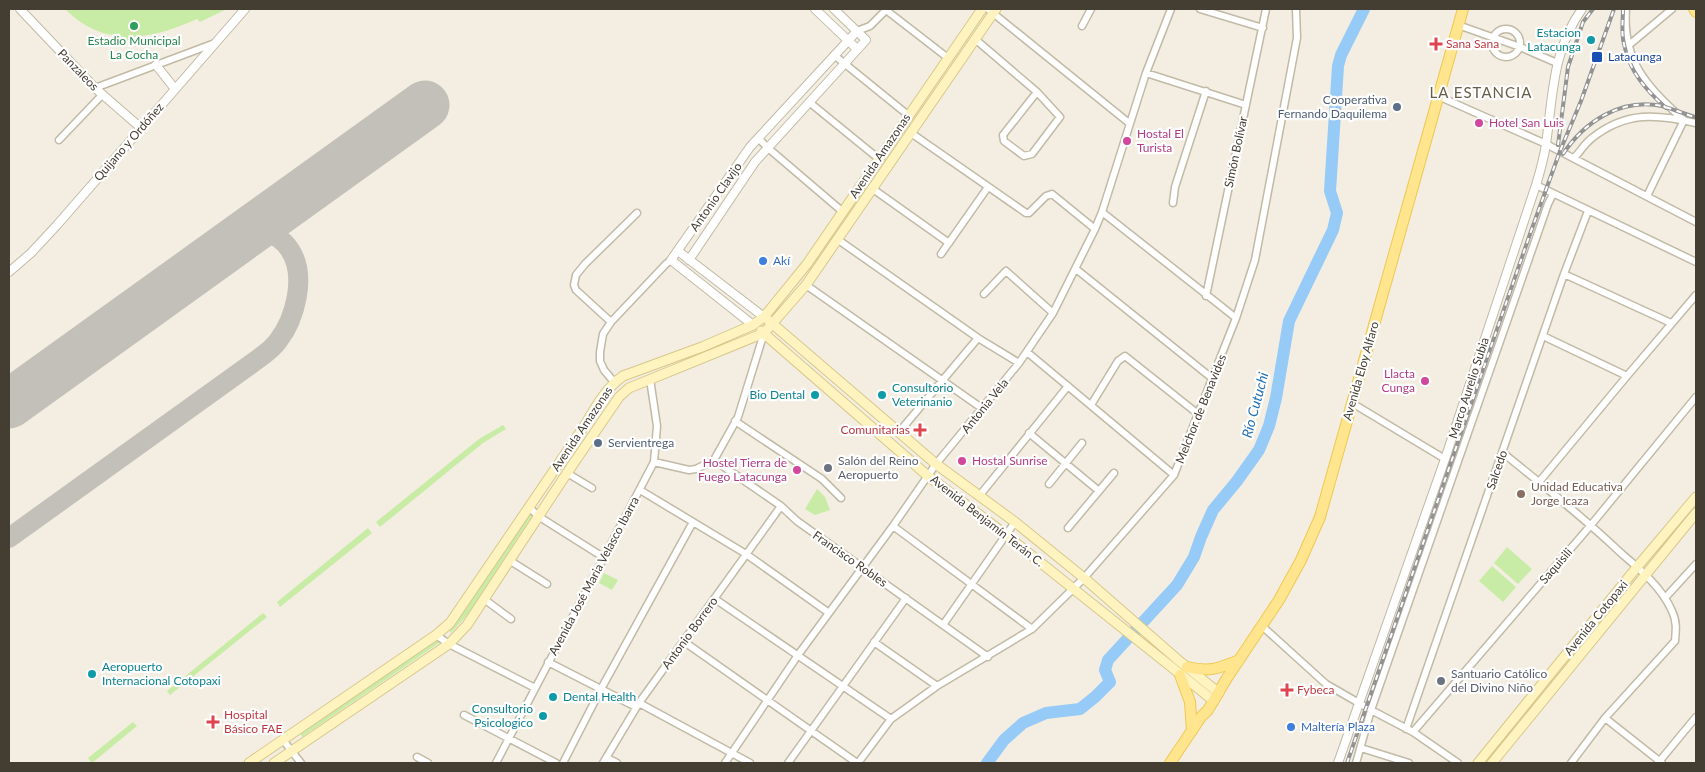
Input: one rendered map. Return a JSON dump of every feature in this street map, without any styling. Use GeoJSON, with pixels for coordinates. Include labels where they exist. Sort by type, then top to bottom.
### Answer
{"type":"FeatureCollection","features":[{"type":"Feature","properties":{"kind":"main road","name":"Avenida Amazonas"},"geometry":{"type":"LineString","coordinates":[[249,763],[436,635],[450,623],[603,395],[614,382],[623,376],[702,347],[753,324],[764,317],[798,277],[982,9]]}},
{"type":"Feature","properties":{"kind":"main road","name":"Avenida Amazonas"},"geometry":{"type":"LineString","coordinates":[[274,763],[449,644],[467,625],[567,473],[619,397],[629,388],[764,333],[773,324],[806,285],[993,10]]}},
{"type":"Feature","properties":{"kind":"main road","name":"Avenida Eloy Alfaro"},"geometry":{"type":"LineString","coordinates":[[1170,763],[1208,710],[1226,678],[1279,600],[1308,545],[1320,517],[1460,15]]}},
{"type":"Feature","properties":{"kind":"main road","name":"Avenida Benjamín Terán C."},"geometry":{"type":"LineString","coordinates":[[764,317],[900,431],[936,464],[1015,522],[1086,580],[1216,697]]}},
{"type":"Feature","properties":{"kind":"main road","name":"Avenida Benjamín Terán C."},"geometry":{"type":"LineString","coordinates":[[753,324],[928,476],[1006,535],[1170,667],[1182,667]]}},
{"type":"Feature","properties":{"kind":"main road","name":"Avenida Cotopaxi"},"geometry":{"type":"LineString","coordinates":[[1478,763],[1696,497]]}},
{"type":"Feature","properties":{"kind":"main road","name":"Avenida Cotopaxi"},"geometry":{"type":"LineString","coordinates":[[1492,763],[1696,513]]}},
{"type":"Feature","properties":{"kind":"main road"},"geometry":{"type":"LineString","coordinates":[[1192,731],[1190,702],[1182,667],[1202,670],[1220,668],[1238,661]]}},
{"type":"Feature","properties":{"kind":"main road"},"geometry":{"type":"LineString","coordinates":[[1559,664],[1568,670]]}},
{"type":"Feature","properties":{"kind":"main road","name":"Avenida Eloy Alfaro"},"geometry":{"type":"LineString","coordinates":[[1177,763],[1208,719],[1208,710]]}},
{"type":"Feature","properties":{"kind":"street","name":"Panzaleos"},"geometry":{"type":"LineString","coordinates":[[20,9],[102,95],[141,128]]}},
{"type":"Feature","properties":{"kind":"street","name":"Quijano y Ordóñez"},"geometry":{"type":"LineString","coordinates":[[9,272],[30,254],[56,226],[245,9]]}},
{"type":"Feature","properties":{"kind":"street"},"geometry":{"type":"LineString","coordinates":[[815,9],[857,49]]}},
{"type":"Feature","properties":{"kind":"street"},"geometry":{"type":"LineString","coordinates":[[834,9],[866,40]]}},
{"type":"Feature","properties":{"kind":"street"},"geometry":{"type":"LineString","coordinates":[[887,9],[948,58]]}},
{"type":"Feature","properties":{"kind":"street","name":"Antonio Clavijo"},"geometry":{"type":"LineString","coordinates":[[614,382],[604,370],[600,361],[603,334],[611,322],[671,260],[758,138],[857,32],[870,26],[887,9]]}},
{"type":"Feature","properties":{"kind":"street"},"geometry":{"type":"LineString","coordinates":[[1082,26],[1091,9]]}},
{"type":"Feature","properties":{"kind":"street","name":"Antonia Vela"},"geometry":{"type":"LineString","coordinates":[[725,763],[798,655],[936,464],[1019,363],[1053,313],[1102,212],[1129,123],[1170,9]]}},
{"type":"Feature","properties":{"kind":"street"},"geometry":{"type":"LineString","coordinates":[[1200,9],[1263,28]]}},
{"type":"Feature","properties":{"kind":"street","name":"Simón Bolívar"},"geometry":{"type":"LineString","coordinates":[[1206,296],[1266,9]]}},
{"type":"Feature","properties":{"kind":"street","name":"Melchor de Benavides"},"geometry":{"type":"LineString","coordinates":[[858,763],[892,719],[937,686],[1032,629],[1076,591],[1174,475],[1236,318],[1255,260],[1297,38],[1296,9]]}},
{"type":"Feature","properties":{"kind":"street","name":"Marco Aurelio Subia"},"geometry":{"type":"LineString","coordinates":[[1338,763],[1445,459],[1536,185],[1546,144],[1552,87],[1557,63],[1569,28],[1582,9]]}},
{"type":"Feature","properties":{"kind":"street"},"geometry":{"type":"LineString","coordinates":[[1626,9],[1625,21],[1629,45],[1637,70],[1657,94],[1684,120]]}},
{"type":"Feature","properties":{"kind":"street"},"geometry":{"type":"LineString","coordinates":[[1629,45],[1672,9]]}},
{"type":"Feature","properties":{"kind":"street"},"geometry":{"type":"LineString","coordinates":[[993,10],[1129,123]]}},
{"type":"Feature","properties":{"kind":"street"},"geometry":{"type":"LineString","coordinates":[[1460,15],[1493,38],[1557,63]]}},
{"type":"Feature","properties":{"kind":"street","name":"Antonio Clavijo"},"geometry":{"type":"LineString","coordinates":[[689,260],[755,162],[866,40],[870,26]]}},
{"type":"Feature","properties":{"kind":"street"},"geometry":{"type":"LineString","coordinates":[[1507,29],[1515,32],[1520,39],[1520,48],[1513,56],[1502,57],[1494,49],[1493,38],[1498,32],[1507,29]]}},
{"type":"Feature","properties":{"kind":"street"},"geometry":{"type":"LineString","coordinates":[[975,39],[1037,92],[1060,118],[1032,154],[1024,156],[1004,141],[1002,134],[1037,92]]}},
{"type":"Feature","properties":{"kind":"street"},"geometry":{"type":"LineString","coordinates":[[95,88],[215,42]]}},
{"type":"Feature","properties":{"kind":"street"},"geometry":{"type":"LineString","coordinates":[[834,55],[908,116]]}},
{"type":"Feature","properties":{"kind":"street"},"geometry":{"type":"LineString","coordinates":[[156,65],[175,89]]}},
{"type":"Feature","properties":{"kind":"street"},"geometry":{"type":"LineString","coordinates":[[1146,73],[1246,104]]}},
{"type":"Feature","properties":{"kind":"street"},"geometry":{"type":"LineString","coordinates":[[1173,203],[1175,187],[1206,91]]}},
{"type":"Feature","properties":{"kind":"street"},"geometry":{"type":"LineString","coordinates":[[59,140],[102,95]]}},
{"type":"Feature","properties":{"kind":"street"},"geometry":{"type":"LineString","coordinates":[[1438,96],[1546,144],[1696,222]]}},
{"type":"Feature","properties":{"kind":"street"},"geometry":{"type":"LineString","coordinates":[[809,102],[878,159]]}},
{"type":"Feature","properties":{"kind":"street"},"geometry":{"type":"LineString","coordinates":[[1574,158],[1591,139],[1607,128],[1627,119],[1644,116],[1696,123]]}},
{"type":"Feature","properties":{"kind":"street"},"geometry":{"type":"LineString","coordinates":[[1647,196],[1684,120]]}},
{"type":"Feature","properties":{"kind":"street"},"geometry":{"type":"LineString","coordinates":[[911,132],[1027,213],[1046,196],[1052,194],[1095,229]]}},
{"type":"Feature","properties":{"kind":"street"},"geometry":{"type":"LineString","coordinates":[[758,138],[843,212]]}},
{"type":"Feature","properties":{"kind":"street"},"geometry":{"type":"LineString","coordinates":[[1536,185],[1696,262]]}},
{"type":"Feature","properties":{"kind":"street"},"geometry":{"type":"LineString","coordinates":[[941,254],[988,187]]}},
{"type":"Feature","properties":{"kind":"street"},"geometry":{"type":"LineString","coordinates":[[873,189],[948,243]]}},
{"type":"Feature","properties":{"kind":"street","name":"Marco Aurelio Subia"},"geometry":{"type":"LineString","coordinates":[[1356,763],[1371,710],[1553,194]]}},
{"type":"Feature","properties":{"kind":"street","name":"Salcedo"},"geometry":{"type":"LineString","coordinates":[[1406,729],[1564,274],[1588,211]]}},
{"type":"Feature","properties":{"kind":"street"},"geometry":{"type":"LineString","coordinates":[[1102,212],[1236,318]]}},
{"type":"Feature","properties":{"kind":"street"},"geometry":{"type":"LineString","coordinates":[[611,322],[576,290],[574,284],[576,275],[638,213]]}},
{"type":"Feature","properties":{"kind":"street"},"geometry":{"type":"LineString","coordinates":[[837,239],[978,338],[1019,363]]}},
{"type":"Feature","properties":{"kind":"street","name":"Avenida Benjamín Terán C."},"geometry":{"type":"LineString","coordinates":[[678,251],[764,317]]}},
{"type":"Feature","properties":{"kind":"street","name":"Avenida Benjamín Terán C."},"geometry":{"type":"LineString","coordinates":[[671,260],[753,324]]}},
{"type":"Feature","properties":{"kind":"street"},"geometry":{"type":"LineString","coordinates":[[1076,269],[1213,379]]}},
{"type":"Feature","properties":{"kind":"street"},"geometry":{"type":"LineString","coordinates":[[984,294],[1006,271],[1053,313]]}},
{"type":"Feature","properties":{"kind":"street"},"geometry":{"type":"LineString","coordinates":[[1564,274],[1671,323]]}},
{"type":"Feature","properties":{"kind":"street"},"geometry":{"type":"LineString","coordinates":[[806,285],[983,409]]}},
{"type":"Feature","properties":{"kind":"street"},"geometry":{"type":"LineString","coordinates":[[1539,482],[1696,295]]}},
{"type":"Feature","properties":{"kind":"street"},"geometry":{"type":"LineString","coordinates":[[654,462],[690,470],[714,460],[736,421],[764,333]]}},
{"type":"Feature","properties":{"kind":"street"},"geometry":{"type":"LineString","coordinates":[[1543,336],[1627,376]]}},
{"type":"Feature","properties":{"kind":"street"},"geometry":{"type":"LineString","coordinates":[[900,431],[978,338]]}},
{"type":"Feature","properties":{"kind":"street"},"geometry":{"type":"LineString","coordinates":[[1027,352],[1174,475]]}},
{"type":"Feature","properties":{"kind":"street"},"geometry":{"type":"LineString","coordinates":[[1091,405],[1123,356],[1128,357],[1198,414]]}},
{"type":"Feature","properties":{"kind":"street","name":"Avenida José Maria Velasco Ibarra"},"geometry":{"type":"LineString","coordinates":[[496,763],[654,462],[657,426],[650,379]]}},
{"type":"Feature","properties":{"kind":"street"},"geometry":{"type":"LineString","coordinates":[[980,495],[1068,386]]}},
{"type":"Feature","properties":{"kind":"street","name":"Saquisili"},"geometry":{"type":"LineString","coordinates":[[1413,732],[1591,525],[1696,397]]}},
{"type":"Feature","properties":{"kind":"street"},"geometry":{"type":"LineString","coordinates":[[1352,403],[1445,459]]}},
{"type":"Feature","properties":{"kind":"street"},"geometry":{"type":"LineString","coordinates":[[736,421],[822,479],[841,498]]}},
{"type":"Feature","properties":{"kind":"street"},"geometry":{"type":"LineString","coordinates":[[1030,433],[1099,491]]}},
{"type":"Feature","properties":{"kind":"street"},"geometry":{"type":"LineString","coordinates":[[1049,484],[1082,443]]}},
{"type":"Feature","properties":{"kind":"street"},"geometry":{"type":"LineString","coordinates":[[1503,452],[1591,525],[1645,574],[1665,598],[1673,611],[1677,626],[1675,640],[1605,718],[1571,763]]}},
{"type":"Feature","properties":{"kind":"street","name":"Francisco Robles"},"geometry":{"type":"LineString","coordinates":[[714,460],[781,506],[797,521],[988,657]]}},
{"type":"Feature","properties":{"kind":"street"},"geometry":{"type":"LineString","coordinates":[[567,473],[592,488]]}},
{"type":"Feature","properties":{"kind":"street"},"geometry":{"type":"LineString","coordinates":[[1068,528],[1114,473]]}},
{"type":"Feature","properties":{"kind":"street"},"geometry":{"type":"LineString","coordinates":[[640,490],[746,554],[829,613]]}},
{"type":"Feature","properties":{"kind":"street"},"geometry":{"type":"LineString","coordinates":[[529,506],[538,516],[603,557]]}},
{"type":"Feature","properties":{"kind":"street","name":"Antonio Borrero"},"geometry":{"type":"LineString","coordinates":[[605,761],[638,705],[781,506]]}},
{"type":"Feature","properties":{"kind":"street"},"geometry":{"type":"LineString","coordinates":[[563,763],[600,689],[693,522]]}},
{"type":"Feature","properties":{"kind":"street"},"geometry":{"type":"LineString","coordinates":[[943,625],[1015,522]]}},
{"type":"Feature","properties":{"kind":"street"},"geometry":{"type":"LineString","coordinates":[[893,526],[1032,629]]}},
{"type":"Feature","properties":{"kind":"street"},"geometry":{"type":"LineString","coordinates":[[509,560],[546,584]]}},
{"type":"Feature","properties":{"kind":"street"},"geometry":{"type":"LineString","coordinates":[[1665,598],[1696,564]]}},
{"type":"Feature","properties":{"kind":"street"},"geometry":{"type":"LineString","coordinates":[[788,763],[906,598]]}},
{"type":"Feature","properties":{"kind":"street"},"geometry":{"type":"LineString","coordinates":[[484,599],[511,619]]}},
{"type":"Feature","properties":{"kind":"street"},"geometry":{"type":"LineString","coordinates":[[715,599],[892,719]]}},
{"type":"Feature","properties":{"kind":"street"},"geometry":{"type":"LineString","coordinates":[[1262,626],[1326,684],[1359,704],[1413,732],[1458,763]]}},
{"type":"Feature","properties":{"kind":"street"},"geometry":{"type":"LineString","coordinates":[[436,635],[449,644],[535,688]]}},
{"type":"Feature","properties":{"kind":"street"},"geometry":{"type":"LineString","coordinates":[[683,641],[858,763]]}},
{"type":"Feature","properties":{"kind":"street"},"geometry":{"type":"LineString","coordinates":[[874,642],[937,686]]}},
{"type":"Feature","properties":{"kind":"street"},"geometry":{"type":"LineString","coordinates":[[548,662],[600,689],[638,705],[750,763]]}},
{"type":"Feature","properties":{"kind":"street"},"geometry":{"type":"LineString","coordinates":[[464,716],[556,763]]}},
{"type":"Feature","properties":{"kind":"street"},"geometry":{"type":"LineString","coordinates":[[1605,718],[1660,762],[1696,717]]}},
{"type":"Feature","properties":{"kind":"street"},"geometry":{"type":"LineString","coordinates":[[283,740],[290,752],[301,763]]}},
{"type":"Feature","properties":{"kind":"street"},"geometry":{"type":"LineString","coordinates":[[1361,748],[1409,763]]}},
{"type":"Feature","properties":{"kind":"street"},"geometry":{"type":"LineString","coordinates":[[417,757],[428,763]]}},
{"type":"Feature","properties":{"kind":"street"},"geometry":{"type":"LineString","coordinates":[[605,761],[617,763]]}},
{"type":"Feature","properties":{"kind":"green space","name":"Estadio Municipal La Cocha"},"geometry":{"type":"Polygon","coordinates":[[[65,9],[227,9],[200,22],[197,19],[167,31],[134,37],[134,41],[117,41],[117,36],[102,33],[89,27],[65,9]]]}},
{"type":"Feature","properties":{"kind":"green space"},"geometry":{"type":"Polygon","coordinates":[[[503,425],[506,429],[483,443],[380,527],[376,522],[479,439],[503,425]]]}},
{"type":"Feature","properties":{"kind":"green space"},"geometry":{"type":"Polygon","coordinates":[[[817,489],[825,497],[830,510],[815,515],[805,509],[817,489]]]}},
{"type":"Feature","properties":{"kind":"green space"},"geometry":{"type":"Polygon","coordinates":[[[530,510],[534,513],[468,614],[451,633],[449,630],[461,616],[530,510]]]}},
{"type":"Feature","properties":{"kind":"green space"},"geometry":{"type":"Polygon","coordinates":[[[368,528],[372,533],[280,607],[277,602],[368,528]]]}},
{"type":"Feature","properties":{"kind":"green space"},"geometry":{"type":"Polygon","coordinates":[[[1507,547],[1532,569],[1518,584],[1494,563],[1507,547]]]}},
{"type":"Feature","properties":{"kind":"green space"},"geometry":{"type":"Polygon","coordinates":[[[1492,566],[1516,587],[1503,602],[1479,581],[1492,566]]]}},
{"type":"Feature","properties":{"kind":"green space"},"geometry":{"type":"Polygon","coordinates":[[[604,573],[618,580],[612,590],[599,583],[604,573]]]}},
{"type":"Feature","properties":{"kind":"green space"},"geometry":{"type":"Polygon","coordinates":[[[263,613],[267,617],[170,695],[167,691],[263,613]]]}},
{"type":"Feature","properties":{"kind":"green space"},"geometry":{"type":"Polygon","coordinates":[[[437,638],[439,643],[302,737],[301,734],[437,638]]]}},
{"type":"Feature","properties":{"kind":"green space"},"geometry":{"type":"Polygon","coordinates":[[[133,722],[137,726],[92,763],[88,758],[133,722]]]}},
{"type":"Feature","properties":{"kind":"waterway","name":"Río Cutuchi"},"geometry":{"type":"LineString","coordinates":[[987,763],[1004,740],[1023,723],[1046,713],[1080,709],[1110,682],[1105,670],[1108,660],[1177,585],[1194,557],[1213,510],[1259,450],[1269,426],[1276,398],[1289,321],[1333,230],[1337,213],[1330,191],[1338,66],[1341,55],[1364,9]]}},
{"type":"Feature","properties":{"kind":"taxiway"},"geometry":{"type":"LineString","coordinates":[[9,538],[261,357],[276,344],[284,332],[294,309],[297,297],[298,272],[295,260],[284,242],[256,226]]}},
{"type":"Feature","properties":{"kind":"runway"},"geometry":{"type":"LineString","coordinates":[[9,404],[425,105]]}},
{"type":"Feature","properties":{"kind":"railway"},"geometry":{"type":"LineString","coordinates":[[1558,145],[1568,67],[1583,22],[1593,9]]}},
{"type":"Feature","properties":{"kind":"railway"},"geometry":{"type":"LineString","coordinates":[[1347,763],[1530,234],[1614,9]]}},
{"type":"Feature","properties":{"kind":"railway"},"geometry":{"type":"LineString","coordinates":[[1623,9],[1622,31],[1626,54],[1639,79],[1666,108]]}},
{"type":"Feature","properties":{"kind":"railway"},"geometry":{"type":"LineString","coordinates":[[1563,154],[1582,131],[1593,122],[1618,109],[1632,105],[1662,106],[1695,117]]}},
{"type":"Feature","properties":{"kind":"place","name":"Estadio Municipal La Cocha"},"geometry":{"type":"Point","coordinates":[134,26]}},
{"type":"Feature","properties":{"kind":"place","name":"Estacion Latacunga"},"geometry":{"type":"Point","coordinates":[1591,40]}},
{"type":"Feature","properties":{"kind":"place","name":"Sana Sana"},"geometry":{"type":"Point","coordinates":[1436,44]}},
{"type":"Feature","properties":{"kind":"place","name":"Latacunga"},"geometry":{"type":"Point","coordinates":[1597,57]}},
{"type":"Feature","properties":{"kind":"place","name":"Cooperativa Fernando Daquilema"},"geometry":{"type":"Point","coordinates":[1397,107]}},
{"type":"Feature","properties":{"kind":"place","name":"Hotel San Luis"},"geometry":{"type":"Point","coordinates":[1479,123]}},
{"type":"Feature","properties":{"kind":"place","name":"Hostal El Turista"},"geometry":{"type":"Point","coordinates":[1127,141]}},
{"type":"Feature","properties":{"kind":"place","name":"Akí"},"geometry":{"type":"Point","coordinates":[763,261]}},
{"type":"Feature","properties":{"kind":"place","name":"Llacta Cunga"},"geometry":{"type":"Point","coordinates":[1425,381]}},
{"type":"Feature","properties":{"kind":"place","name":"Bio Dental"},"geometry":{"type":"Point","coordinates":[815,395]}},
{"type":"Feature","properties":{"kind":"place","name":"Consultorio Veterinanio"},"geometry":{"type":"Point","coordinates":[882,395]}},
{"type":"Feature","properties":{"kind":"place","name":"Comunitarias"},"geometry":{"type":"Point","coordinates":[920,430]}},
{"type":"Feature","properties":{"kind":"place","name":"Servientrega"},"geometry":{"type":"Point","coordinates":[598,443]}},
{"type":"Feature","properties":{"kind":"place","name":"Hostal Sunrise"},"geometry":{"type":"Point","coordinates":[962,461]}},
{"type":"Feature","properties":{"kind":"place","name":"Salón del Reino Aeropuerto"},"geometry":{"type":"Point","coordinates":[828,468]}},
{"type":"Feature","properties":{"kind":"place","name":"Hostel Tierra de Fuego Latacunga"},"geometry":{"type":"Point","coordinates":[797,470]}},
{"type":"Feature","properties":{"kind":"place","name":"Unidad Educativa Jorge Icaza"},"geometry":{"type":"Point","coordinates":[1521,494]}},
{"type":"Feature","properties":{"kind":"place","name":"Aeropuerto Internacional Cotopaxi"},"geometry":{"type":"Point","coordinates":[92,674]}},
{"type":"Feature","properties":{"kind":"place","name":"Santuario Católico del Divino Niño"},"geometry":{"type":"Point","coordinates":[1441,681]}},
{"type":"Feature","properties":{"kind":"place","name":"Fybeca"},"geometry":{"type":"Point","coordinates":[1287,690]}},
{"type":"Feature","properties":{"kind":"place","name":"Dental Health"},"geometry":{"type":"Point","coordinates":[553,697]}},
{"type":"Feature","properties":{"kind":"place","name":"Consultorio Psicologico"},"geometry":{"type":"Point","coordinates":[543,716]}},
{"type":"Feature","properties":{"kind":"place","name":"Hospital Básico FAE"},"geometry":{"type":"Point","coordinates":[213,722]}},
{"type":"Feature","properties":{"kind":"place","name":"Maltería Plaza"},"geometry":{"type":"Point","coordinates":[1291,727]}},
{"type":"Feature","properties":{"kind":"district","name":"LA ESTANCIA"},"geometry":{"type":"Point","coordinates":[1481,93]}}]}
